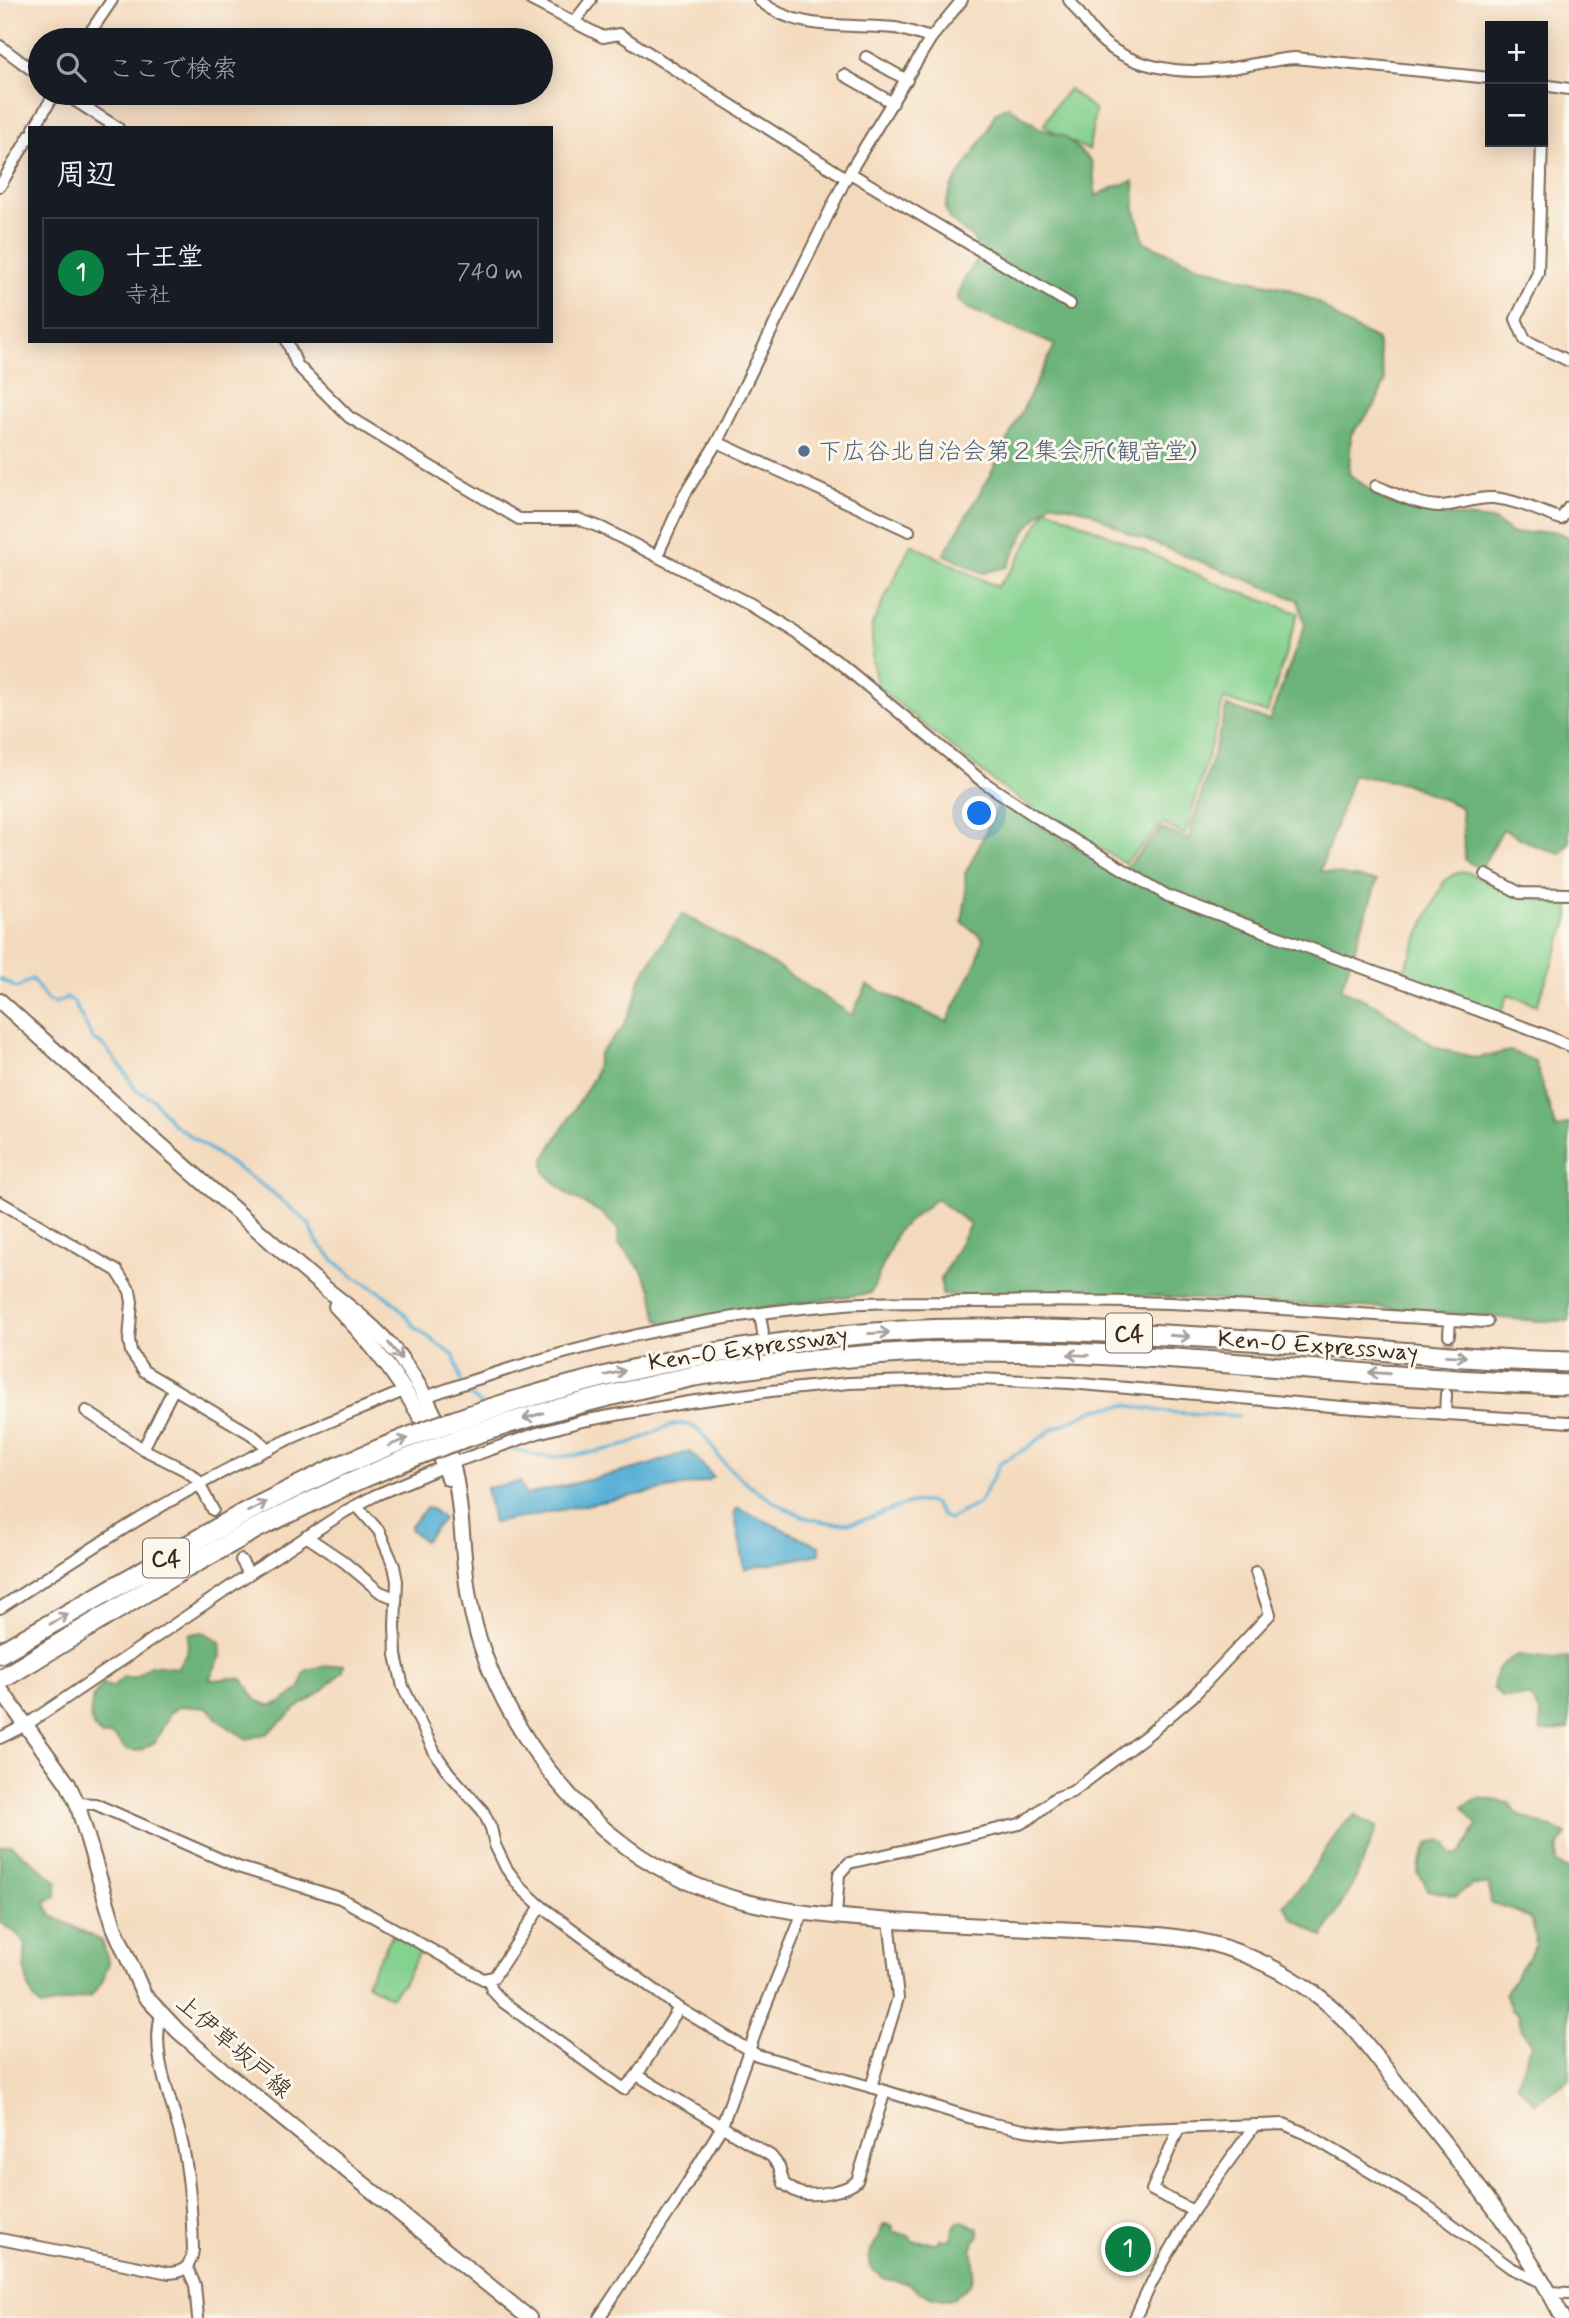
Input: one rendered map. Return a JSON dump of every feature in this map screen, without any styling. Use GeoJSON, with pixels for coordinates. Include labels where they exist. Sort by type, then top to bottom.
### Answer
{"type":"FeatureCollection","features":[{"type":"Feature","properties":{"kind":"highway","name":"Ken-O Expressway"},"geometry":{"type":"LineString","coordinates":[[6,1677],[233,1541],[344,1486],[468,1436],[692,1366],[791,1341],[874,1333],[973,1329],[1115,1332],[1569,1362]]}},
{"type":"Feature","properties":{"kind":"highway","name":"Ken-O Expressway"},"geometry":{"type":"LineString","coordinates":[[0,1653],[248,1511],[335,1468],[452,1421],[605,1375],[692,1366],[972,1351],[1127,1357],[1569,1385]]}},
{"type":"Feature","properties":{"kind":"street"},"geometry":{"type":"LineString","coordinates":[[93,28],[112,0]]}},
{"type":"Feature","properties":{"kind":"street"},"geometry":{"type":"LineString","coordinates":[[531,0],[603,37],[619,34],[848,175],[1070,304]]}},
{"type":"Feature","properties":{"kind":"street"},"geometry":{"type":"LineString","coordinates":[[574,22],[591,0]]}},
{"type":"Feature","properties":{"kind":"street"},"geometry":{"type":"LineString","coordinates":[[759,0],[791,19],[827,26],[899,29],[932,38]]}},
{"type":"Feature","properties":{"kind":"street"},"geometry":{"type":"LineString","coordinates":[[657,556],[685,494],[717,442],[848,175],[932,38],[962,0]]}},
{"type":"Feature","properties":{"kind":"street"},"geometry":{"type":"LineString","coordinates":[[1069,0],[1099,38],[1134,60],[1156,66],[1216,70],[1295,58],[1485,77]]}},
{"type":"Feature","properties":{"kind":"street"},"geometry":{"type":"LineString","coordinates":[[0,46],[28,67]]}},
{"type":"Feature","properties":{"kind":"street"},"geometry":{"type":"LineString","coordinates":[[866,57],[906,80]]}},
{"type":"Feature","properties":{"kind":"street"},"geometry":{"type":"LineString","coordinates":[[844,75],[892,103]]}},
{"type":"Feature","properties":{"kind":"street"},"geometry":{"type":"LineString","coordinates":[[1548,86],[1569,89]]}},
{"type":"Feature","properties":{"kind":"street"},"geometry":{"type":"LineString","coordinates":[[35,126],[48,105]]}},
{"type":"Feature","properties":{"kind":"street"},"geometry":{"type":"LineString","coordinates":[[82,105],[115,126]]}},
{"type":"Feature","properties":{"kind":"street"},"geometry":{"type":"LineString","coordinates":[[0,186],[28,138]]}},
{"type":"Feature","properties":{"kind":"street"},"geometry":{"type":"LineString","coordinates":[[1542,147],[1538,273],[1516,319],[1525,340],[1569,361]]}},
{"type":"Feature","properties":{"kind":"street"},"geometry":{"type":"LineString","coordinates":[[288,343],[297,365],[349,417],[519,519],[578,519],[602,527],[750,604],[842,665],[982,781],[1047,824],[1168,896],[1569,1046]]}},
{"type":"Feature","properties":{"kind":"street"},"geometry":{"type":"LineString","coordinates":[[717,442],[909,531]]}},
{"type":"Feature","properties":{"kind":"street"},"geometry":{"type":"LineString","coordinates":[[1376,486],[1419,502],[1440,506],[1493,498],[1525,505],[1561,519],[1569,507]]}},
{"type":"Feature","properties":{"kind":"street"},"geometry":{"type":"LineString","coordinates":[[1486,875],[1520,893],[1569,894]]}},
{"type":"Feature","properties":{"kind":"street"},"geometry":{"type":"LineString","coordinates":[[0,1001],[270,1241],[383,1337],[401,1358],[425,1397],[448,1465],[473,1618],[491,1674],[525,1736],[571,1796],[598,1823],[656,1866],[697,1885],[747,1903],[836,1916],[1166,1935],[1218,1945],[1263,1963],[1313,1993],[1350,2026],[1512,2232],[1563,2318]]}},
{"type":"Feature","properties":{"kind":"street"},"geometry":{"type":"LineString","coordinates":[[0,1202],[117,1271],[126,1282],[132,1302],[129,1329],[131,1352],[144,1371],[251,1434],[269,1449]]}},
{"type":"Feature","properties":{"kind":"street"},"geometry":{"type":"LineString","coordinates":[[270,1241],[384,1359],[406,1390],[448,1465]]}},
{"type":"Feature","properties":{"kind":"street"},"geometry":{"type":"LineString","coordinates":[[425,1397],[547,1357],[658,1330],[847,1304],[1056,1301],[1171,1303],[1487,1322]]}},
{"type":"Feature","properties":{"kind":"street"},"geometry":{"type":"LineString","coordinates":[[760,1314],[763,1334]]}},
{"type":"Feature","properties":{"kind":"street"},"geometry":{"type":"LineString","coordinates":[[1449,1335],[1450,1320]]}},
{"type":"Feature","properties":{"kind":"street"},"geometry":{"type":"LineString","coordinates":[[770,1379],[771,1391]]}},
{"type":"Feature","properties":{"kind":"street"},"geometry":{"type":"LineString","coordinates":[[0,1738],[26,1725],[306,1536],[376,1495],[494,1448],[582,1421],[771,1391],[849,1383],[977,1379],[1070,1383],[1445,1415],[1569,1422]]}},
{"type":"Feature","properties":{"kind":"street"},"geometry":{"type":"LineString","coordinates":[[143,1449],[173,1390]]}},
{"type":"Feature","properties":{"kind":"street"},"geometry":{"type":"LineString","coordinates":[[0,1608],[87,1551],[201,1484],[269,1449],[406,1390]]}},
{"type":"Feature","properties":{"kind":"street"},"geometry":{"type":"LineString","coordinates":[[1445,1415],[1446,1394]]}},
{"type":"Feature","properties":{"kind":"street"},"geometry":{"type":"LineString","coordinates":[[86,1411],[143,1449],[185,1470],[201,1484],[213,1510]]}},
{"type":"Feature","properties":{"kind":"street"},"geometry":{"type":"LineString","coordinates":[[357,1506],[372,1521],[387,1545],[395,1574],[396,1655],[403,1686],[424,1731],[449,1773],[483,1811],[506,1868],[520,1887],[541,1906],[679,2008],[749,2051],[988,2123],[1024,2130],[1062,2135],[1284,2124],[1307,2134],[1429,2207],[1511,2268],[1547,2287],[1569,2293]]}},
{"type":"Feature","properties":{"kind":"street"},"geometry":{"type":"LineString","coordinates":[[306,1536],[343,1561],[380,1592],[395,1598]]}},
{"type":"Feature","properties":{"kind":"street"},"geometry":{"type":"LineString","coordinates":[[241,1560],[249,1574]]}},
{"type":"Feature","properties":{"kind":"street"},"geometry":{"type":"LineString","coordinates":[[836,1916],[839,1874],[849,1864],[1020,1824],[1055,1798],[1072,1792],[1146,1737],[1192,1697],[1266,1620],[1270,1614],[1256,1572]]}},
{"type":"Feature","properties":{"kind":"street","name":"上伊草坂戸線"},"geometry":{"type":"LineString","coordinates":[[0,1689],[68,1784],[77,1803],[114,1927],[144,1995],[161,2014],[235,2080],[529,2318]]}},
{"type":"Feature","properties":{"kind":"street"},"geometry":{"type":"LineString","coordinates":[[77,1803],[95,1804],[238,1867],[341,1898],[482,1979],[494,1977],[541,1906]]}},
{"type":"Feature","properties":{"kind":"street"},"geometry":{"type":"LineString","coordinates":[[599,2318],[721,2128],[803,1913]]}},
{"type":"Feature","properties":{"kind":"street"},"geometry":{"type":"LineString","coordinates":[[871,2087],[898,1998],[889,1920]]}},
{"type":"Feature","properties":{"kind":"street"},"geometry":{"type":"LineString","coordinates":[[488,1979],[492,1990],[503,2002],[624,2089],[637,2075],[679,2008]]}},
{"type":"Feature","properties":{"kind":"street"},"geometry":{"type":"LineString","coordinates":[[0,2239],[169,2273],[181,2272],[187,2267],[192,2260],[193,2250],[189,2178],[157,2050],[157,2030],[161,2014]]}},
{"type":"Feature","properties":{"kind":"street"},"geometry":{"type":"LineString","coordinates":[[637,2075],[771,2156],[779,2166],[784,2184],[800,2193],[850,2188],[857,2181],[885,2091]]}},
{"type":"Feature","properties":{"kind":"street"},"geometry":{"type":"LineString","coordinates":[[1135,2318],[1152,2282],[1194,2211],[1255,2125]]}},
{"type":"Feature","properties":{"kind":"street"},"geometry":{"type":"LineString","coordinates":[[1179,2128],[1152,2190],[1194,2211]]}},
{"type":"Feature","properties":{"kind":"street"},"geometry":{"type":"LineString","coordinates":[[187,2267],[195,2285],[198,2318]]}},
{"type":"Feature","properties":{"kind":"green space"},"geometry":{"type":"Polygon","coordinates":[[[1069,89],[1095,111],[1089,150],[1044,125],[1069,89]]]}},
{"type":"Feature","properties":{"kind":"green space"},"geometry":{"type":"Polygon","coordinates":[[[1008,106],[1041,129],[1064,136],[1092,162],[1096,196],[1134,181],[1135,210],[1144,242],[1197,265],[1287,288],[1319,303],[1344,323],[1377,340],[1385,382],[1374,407],[1351,434],[1349,474],[1388,503],[1427,513],[1493,520],[1513,534],[1554,531],[1569,537],[1569,843],[1561,853],[1536,846],[1503,829],[1481,869],[1465,860],[1461,807],[1404,783],[1353,775],[1320,871],[1377,881],[1341,989],[1376,1005],[1437,1048],[1477,1058],[1510,1051],[1535,1061],[1556,1129],[1569,1123],[1569,1321],[1136,1295],[942,1295],[941,1279],[970,1224],[936,1199],[898,1230],[871,1293],[663,1323],[657,1317],[652,1290],[641,1269],[619,1244],[618,1229],[602,1213],[570,1196],[545,1173],[544,1159],[594,1077],[599,1054],[622,1029],[635,1001],[639,982],[682,914],[776,966],[852,1015],[867,985],[947,1022],[977,961],[983,938],[962,922],[966,897],[965,874],[997,809],[1004,804],[1013,808],[1120,874],[1162,829],[1188,840],[1227,706],[1269,721],[1305,625],[1298,600],[1130,534],[1089,511],[1051,502],[1027,528],[1007,567],[983,573],[944,554],[989,477],[1055,345],[969,309],[957,300],[962,283],[979,257],[974,239],[949,219],[945,208],[951,188],[987,132],[995,113],[1008,106]]]}},
{"type":"Feature","properties":{"kind":"green space"},"geometry":{"type":"Polygon","coordinates":[[[1047,508],[1223,586],[1298,613],[1267,713],[1224,699],[1185,835],[1163,824],[1125,863],[1044,816],[997,784],[878,687],[872,661],[872,625],[911,544],[997,587],[1014,567],[1047,508]]]}},
{"type":"Feature","properties":{"kind":"green space"},"geometry":{"type":"Polygon","coordinates":[[[1467,872],[1523,898],[1569,899],[1569,918],[1537,1005],[1508,994],[1500,1014],[1402,976],[1445,880],[1457,873],[1467,872]]]}},
{"type":"Feature","properties":{"kind":"green space"},"geometry":{"type":"Polygon","coordinates":[[[204,1632],[220,1642],[221,1656],[209,1679],[243,1679],[256,1700],[270,1706],[282,1702],[301,1688],[307,1670],[344,1665],[343,1671],[268,1733],[247,1739],[219,1721],[208,1708],[181,1706],[170,1713],[155,1742],[139,1751],[125,1749],[113,1735],[102,1736],[96,1730],[90,1710],[102,1684],[112,1687],[124,1677],[135,1677],[151,1665],[177,1668],[187,1653],[189,1634],[204,1632]]]}},
{"type":"Feature","properties":{"kind":"green space"},"geometry":{"type":"Polygon","coordinates":[[[1518,1655],[1553,1659],[1569,1657],[1569,1729],[1541,1732],[1540,1713],[1530,1697],[1502,1697],[1493,1688],[1499,1667],[1518,1655]]]}},
{"type":"Feature","properties":{"kind":"green space"},"geometry":{"type":"Polygon","coordinates":[[[1479,1798],[1509,1803],[1518,1815],[1567,1834],[1559,1845],[1556,1863],[1569,1870],[1569,2080],[1535,2103],[1517,2084],[1532,2043],[1522,2031],[1518,2013],[1511,2010],[1505,1993],[1536,1945],[1532,1920],[1512,1909],[1491,1903],[1489,1885],[1472,1885],[1456,1896],[1427,1890],[1418,1874],[1429,1843],[1440,1840],[1447,1843],[1450,1852],[1456,1856],[1462,1852],[1477,1825],[1463,1807],[1479,1798]]]}},
{"type":"Feature","properties":{"kind":"green space"},"geometry":{"type":"Polygon","coordinates":[[[1355,1816],[1377,1827],[1355,1880],[1323,1937],[1292,1918],[1284,1905],[1307,1878],[1342,1825],[1355,1816]]]}},
{"type":"Feature","properties":{"kind":"green space"},"geometry":{"type":"Polygon","coordinates":[[[11,1845],[57,1882],[56,1896],[45,1902],[52,1916],[102,1941],[109,1963],[102,1982],[91,1996],[41,2007],[32,1994],[25,1970],[26,1945],[16,1933],[0,1922],[0,1847],[11,1845]]]}},
{"type":"Feature","properties":{"kind":"green space"},"geometry":{"type":"Polygon","coordinates":[[[393,1934],[420,1951],[405,1980],[391,1997],[366,1983],[393,1934]]]}},
{"type":"Feature","properties":{"kind":"green space"},"geometry":{"type":"Polygon","coordinates":[[[963,2221],[979,2229],[979,2236],[971,2250],[974,2263],[972,2278],[968,2286],[954,2298],[942,2299],[919,2292],[908,2283],[886,2279],[872,2270],[869,2259],[871,2251],[884,2224],[893,2226],[893,2231],[909,2236],[913,2241],[937,2243],[940,2239],[951,2238],[953,2229],[958,2222],[963,2221]]]}},
{"type":"Feature","properties":{"kind":"water"},"geometry":{"type":"Polygon","coordinates":[[[690,1451],[713,1477],[708,1481],[493,1523],[486,1488],[520,1482],[525,1495],[643,1467],[690,1451]]]}},
{"type":"Feature","properties":{"kind":"water"},"geometry":{"type":"Polygon","coordinates":[[[426,1508],[432,1509],[443,1519],[424,1541],[410,1529],[426,1508]]]}},
{"type":"Feature","properties":{"kind":"water"},"geometry":{"type":"Polygon","coordinates":[[[738,1508],[819,1546],[820,1554],[745,1569],[734,1512],[738,1508]]]}},
{"type":"Feature","properties":{"kind":"waterway"},"geometry":{"type":"LineString","coordinates":[[0,979],[17,988],[32,979],[47,1000],[55,1003],[66,998],[73,1001],[93,1039],[104,1046],[136,1090],[153,1099],[173,1124],[272,1192],[299,1215],[309,1224],[317,1242],[336,1262],[396,1304],[416,1328],[454,1356],[461,1381]]}},
{"type":"Feature","properties":{"kind":"waterway"},"geometry":{"type":"LineString","coordinates":[[461,1389],[482,1405]]}},
{"type":"Feature","properties":{"kind":"waterway"},"geometry":{"type":"LineString","coordinates":[[508,1448],[539,1456],[570,1456],[636,1442],[674,1425],[689,1425],[705,1436],[725,1464],[746,1482],[785,1508],[812,1519],[835,1523],[863,1520],[919,1502],[934,1504],[942,1516],[949,1519],[979,1503],[1001,1462],[1027,1448],[1051,1430],[1096,1409],[1126,1405],[1166,1412],[1238,1416]]}},
{"type":"Feature","properties":{"kind":"tunnel"},"geometry":{"type":"LineString","coordinates":[[1447,1381],[1449,1335]]}},
{"type":"Feature","properties":{"kind":"place","name":"下広谷北自治会第２集会所(観音堂)"},"geometry":{"type":"Point","coordinates":[804,451]}},
{"type":"Feature","properties":{"kind":"place","name":"十王堂"},"geometry":{"type":"Point","coordinates":[1128,2249]}}]}
